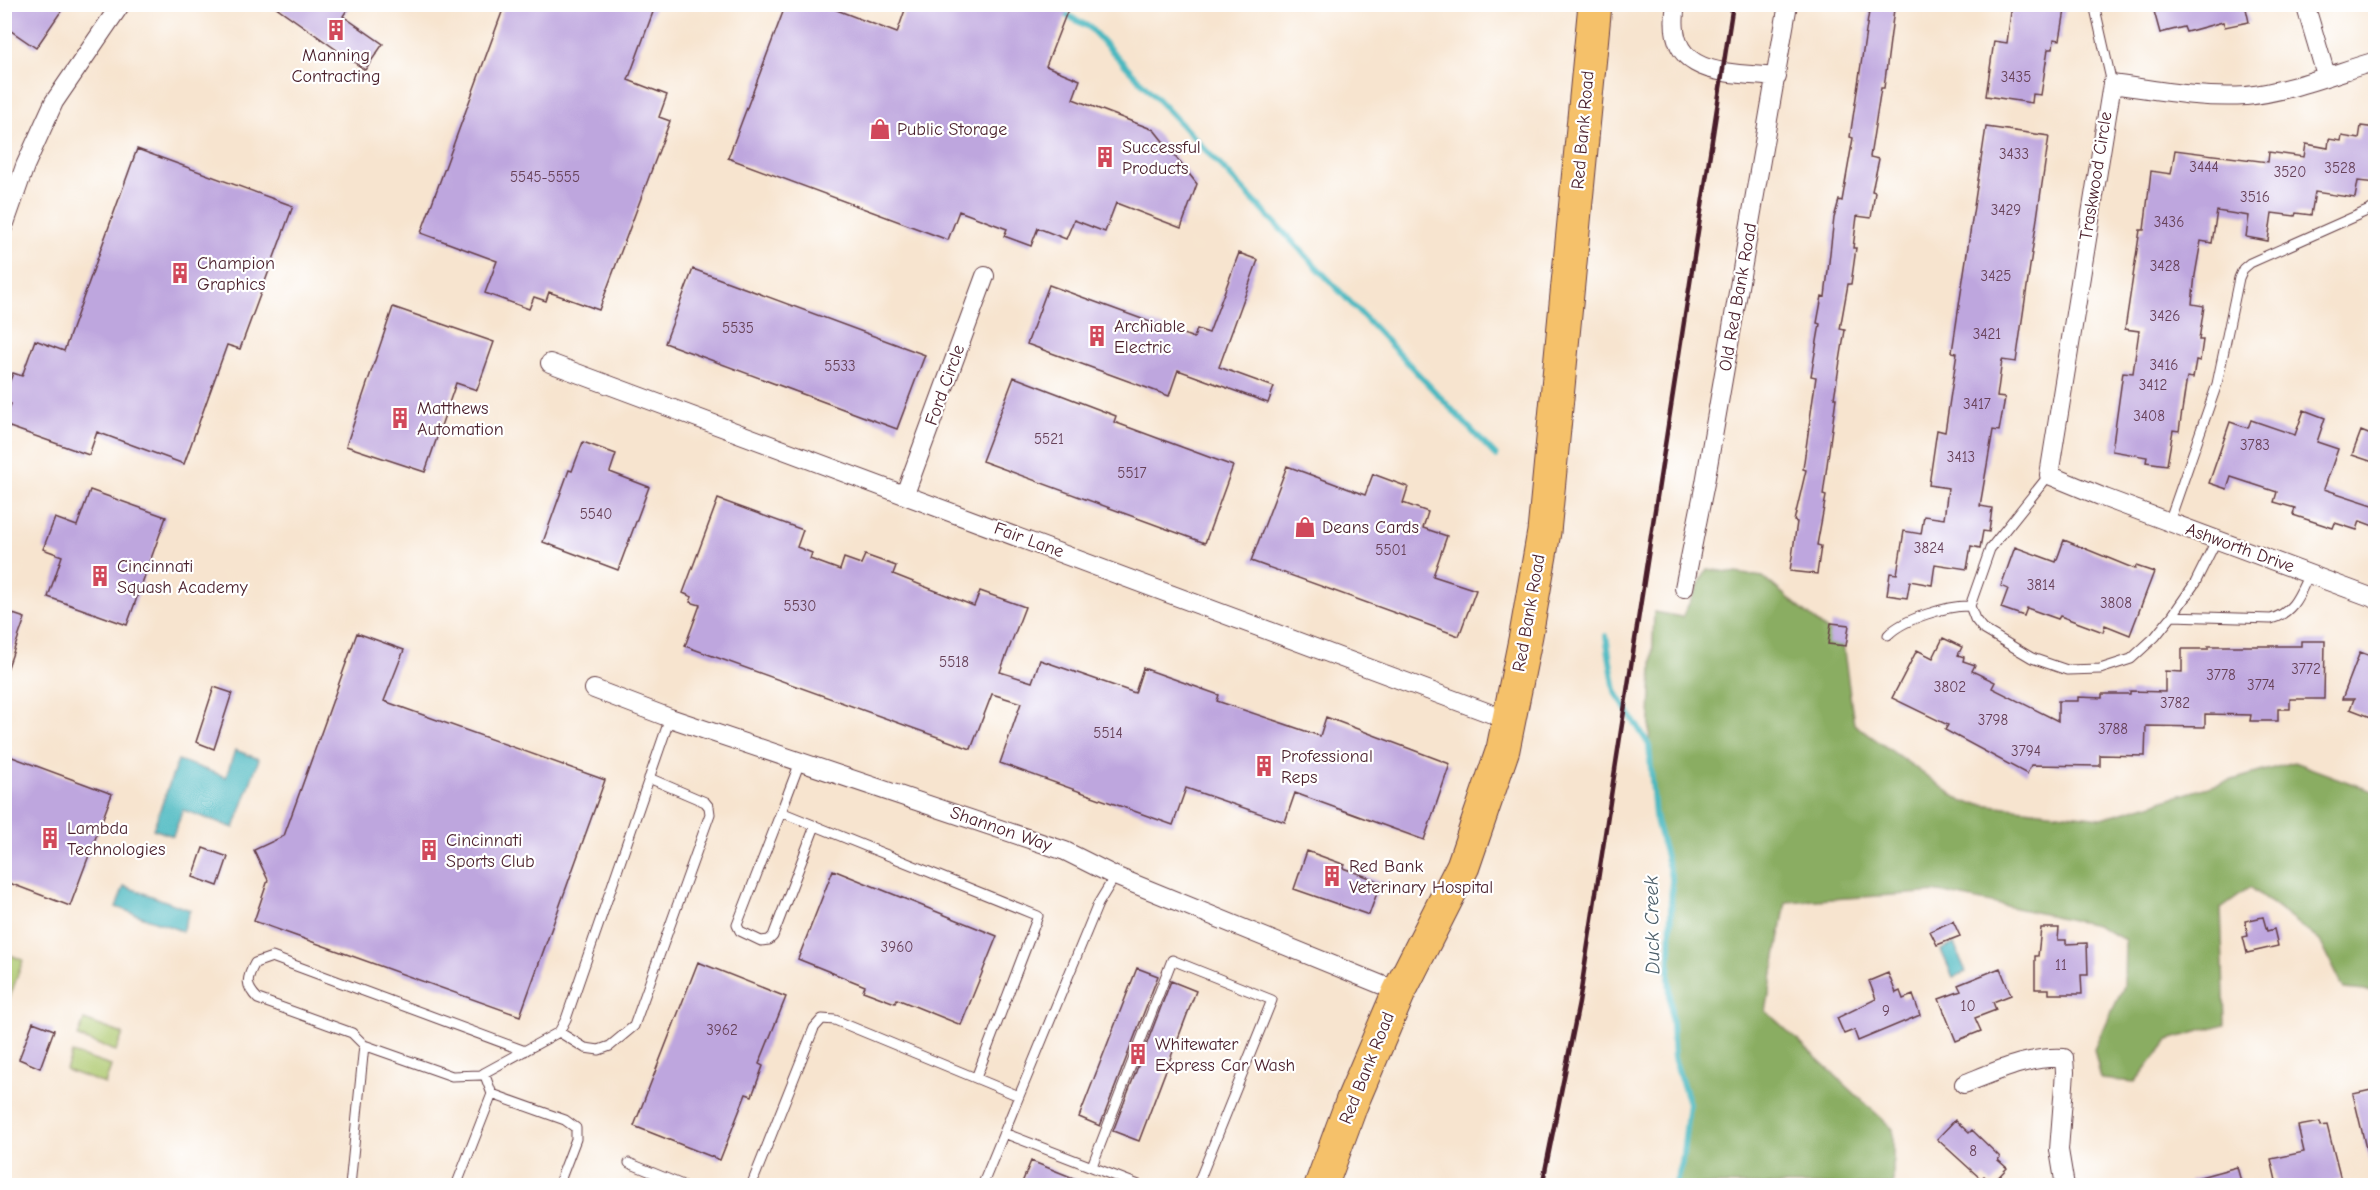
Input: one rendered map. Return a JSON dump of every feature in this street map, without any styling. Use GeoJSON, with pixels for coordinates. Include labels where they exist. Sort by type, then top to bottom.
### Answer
{"type":"FeatureCollection","features":[{"type":"Feature","properties":{"kind":"highway","name":"Red Bank Road"},"geometry":{"type":"LineString","coordinates":[[1321,1185],[1352,1102],[1398,992],[1463,866],[1502,751],[1544,532],[1595,4]]}},
{"type":"Feature","properties":{"kind":"street"},"geometry":{"type":"LineString","coordinates":[[4,226],[25,166],[54,102],[121,4]]}},
{"type":"Feature","properties":{"kind":"street"},"geometry":{"type":"LineString","coordinates":[[1676,4],[1673,21],[1678,46],[1694,64],[1723,72],[1777,77]]}},
{"type":"Feature","properties":{"kind":"street","name":"Old Red Bank Road"},"geometry":{"type":"LineString","coordinates":[[1684,588],[1777,77],[1788,4]]}},
{"type":"Feature","properties":{"kind":"street"},"geometry":{"type":"LineString","coordinates":[[2305,4],[2326,75]]}},
{"type":"Feature","properties":{"kind":"street"},"geometry":{"type":"LineString","coordinates":[[2112,84],[2220,97],[2248,95],[2275,90],[2376,61]]}},
{"type":"Feature","properties":{"kind":"street","name":"Traskwood Circle"},"geometry":{"type":"LineString","coordinates":[[2049,475],[2112,84]]}},
{"type":"Feature","properties":{"kind":"street","name":"Ford Circle"},"geometry":{"type":"LineString","coordinates":[[904,494],[985,276]]}},
{"type":"Feature","properties":{"kind":"street","name":"Fair Lane"},"geometry":{"type":"LineString","coordinates":[[550,363],[1508,720]]}},
{"type":"Feature","properties":{"kind":"street","name":"Ashworth Drive"},"geometry":{"type":"LineString","coordinates":[[2049,475],[2376,599]]}},
{"type":"Feature","properties":{"kind":"street","name":"Shannon Way"},"geometry":{"type":"LineString","coordinates":[[594,689],[670,718],[1065,851],[1115,876],[1398,992]]}},
{"type":"Feature","properties":{"kind":"street"},"geometry":{"type":"LineString","coordinates":[[1964,1083],[2020,1063],[2049,1057],[2064,1058],[2059,1150],[2065,1185]]}},
{"type":"Feature","properties":{"kind":"lane"},"geometry":{"type":"LineString","coordinates":[[2094,4],[2112,84]]}},
{"type":"Feature","properties":{"kind":"lane"},"geometry":{"type":"LineString","coordinates":[[2169,522],[2217,384],[2239,278],[2243,269],[2250,263],[2376,207]]}},
{"type":"Feature","properties":{"kind":"lane"},"geometry":{"type":"LineString","coordinates":[[2049,475],[1990,549],[1970,606],[1975,619],[1983,629],[2026,656],[2067,670],[2100,669],[2131,659],[2139,654],[2172,616],[2195,583],[2217,539]]}},
{"type":"Feature","properties":{"kind":"lane"},"geometry":{"type":"LineString","coordinates":[[2172,616],[2268,619],[2281,616],[2293,606],[2309,574]]}},
{"type":"Feature","properties":{"kind":"lane"},"geometry":{"type":"LineString","coordinates":[[1888,635],[1896,626],[1942,609],[1954,605],[1970,606]]}},
{"type":"Feature","properties":{"kind":"lane"},"geometry":{"type":"LineString","coordinates":[[525,1051],[272,957],[255,963],[248,977],[250,991],[258,999],[352,1033],[364,1045],[452,1076],[484,1073],[525,1051],[559,1032],[566,1019],[670,718]]}},
{"type":"Feature","properties":{"kind":"lane"},"geometry":{"type":"LineString","coordinates":[[800,762],[737,925],[740,932],[761,940],[769,940],[773,936],[815,826]]}},
{"type":"Feature","properties":{"kind":"lane"},"geometry":{"type":"LineString","coordinates":[[559,1032],[585,1048],[599,1050],[610,1046],[633,1026],[696,858],[710,814],[709,807],[703,801],[649,778]]}},
{"type":"Feature","properties":{"kind":"lane"},"geometry":{"type":"LineString","coordinates":[[781,812],[1038,915],[976,1078]]}},
{"type":"Feature","properties":{"kind":"lane"},"geometry":{"type":"LineString","coordinates":[[982,1185],[1098,904],[1115,876]]}},
{"type":"Feature","properties":{"kind":"lane"},"geometry":{"type":"LineString","coordinates":[[1092,1166],[1172,960],[1272,1000],[1197,1185]]}},
{"type":"Feature","properties":{"kind":"lane"},"geometry":{"type":"LineString","coordinates":[[751,1185],[814,1028],[822,1019],[836,1020],[1018,1096]]}},
{"type":"Feature","properties":{"kind":"lane"},"geometry":{"type":"LineString","coordinates":[[350,1185],[364,1045]]}},
{"type":"Feature","properties":{"kind":"lane"},"geometry":{"type":"LineString","coordinates":[[456,1185],[492,1094],[484,1073]]}},
{"type":"Feature","properties":{"kind":"lane"},"geometry":{"type":"LineString","coordinates":[[492,1094],[565,1120],[576,1128],[576,1138],[558,1185]]}},
{"type":"Feature","properties":{"kind":"lane"},"geometry":{"type":"LineString","coordinates":[[1004,1132],[1142,1185]]}},
{"type":"Feature","properties":{"kind":"lane"},"geometry":{"type":"LineString","coordinates":[[629,1162],[685,1185]]}},
{"type":"Feature","properties":{"kind":"green space"},"geometry":{"type":"Polygon","coordinates":[[[1707,569],[1763,577],[1843,644],[1854,724],[1963,802],[2102,818],[2294,762],[2375,792],[2375,992],[2344,989],[2320,941],[2250,887],[2221,908],[2225,1024],[2169,1040],[2135,1082],[2101,1079],[2094,1049],[2124,986],[2125,940],[2096,925],[1939,892],[1786,902],[1766,1011],[1893,1129],[1893,1185],[1675,1185],[1682,1163],[1689,1103],[1674,1058],[1669,978],[1672,879],[1655,816],[1649,745],[1654,612],[1682,617],[1707,569]]]}},
{"type":"Feature","properties":{"kind":"green space"},"geometry":{"type":"Polygon","coordinates":[[[4,953],[23,960],[5,1011],[4,953]]]}},
{"type":"Feature","properties":{"kind":"green space"},"geometry":{"type":"Polygon","coordinates":[[[84,1020],[123,1034],[116,1051],[78,1037],[84,1020]]]}},
{"type":"Feature","properties":{"kind":"green space"},"geometry":{"type":"Polygon","coordinates":[[[72,1053],[111,1066],[105,1084],[66,1070],[72,1053]]]}},
{"type":"Feature","properties":{"kind":"water"},"geometry":{"type":"Polygon","coordinates":[[[235,750],[259,759],[234,828],[183,810],[173,836],[153,829],[178,760],[226,777],[235,750]]]}},
{"type":"Feature","properties":{"kind":"water"},"geometry":{"type":"Polygon","coordinates":[[[124,886],[190,910],[182,931],[116,907],[124,886]]]}},
{"type":"Feature","properties":{"kind":"water"},"geometry":{"type":"Polygon","coordinates":[[[1954,944],[1966,972],[1953,977],[1941,950],[1954,944]]]}},
{"type":"Feature","properties":{"kind":"building"},"geometry":{"type":"Polygon","coordinates":[[[4,4],[66,4],[36,48],[4,26],[4,4]]]}},
{"type":"Feature","properties":{"kind":"building","name":"Manning Contracting"},"geometry":{"type":"Polygon","coordinates":[[[272,4],[351,4],[343,16],[383,44],[365,70],[272,4]]]}},
{"type":"Feature","properties":{"kind":"building"},"geometry":{"type":"Polygon","coordinates":[[[505,4],[656,4],[628,80],[667,95],[659,117],[670,121],[599,310],[549,292],[546,301],[534,297],[529,309],[485,293],[497,261],[421,233],[505,4]]]}},
{"type":"Feature","properties":{"kind":"building","name":"Public Storage"},"geometry":{"type":"Polygon","coordinates":[[[786,4],[821,4],[897,33],[907,4],[1070,4],[1046,66],[1080,80],[1073,99],[1154,130],[1197,184],[1181,228],[1116,203],[1105,232],[1074,220],[1066,239],[1038,228],[1031,246],[1004,236],[1007,229],[959,211],[948,240],[728,158],[786,4]]]}},
{"type":"Feature","properties":{"kind":"building"},"geometry":{"type":"Polygon","coordinates":[[[2012,4],[2066,4],[2060,40],[2054,39],[2053,49],[2048,49],[2041,95],[2033,94],[2032,103],[1986,96],[1994,41],[2007,43],[2012,4]]]}},
{"type":"Feature","properties":{"kind":"building"},"geometry":{"type":"Polygon","coordinates":[[[2152,4],[2245,4],[2249,22],[2225,27],[2223,22],[2186,32],[2184,27],[2160,33],[2152,4]]]}},
{"type":"Feature","properties":{"kind":"building"},"geometry":{"type":"Polygon","coordinates":[[[1870,5],[1894,9],[1884,88],[1881,88],[1870,157],[1879,159],[1872,191],[1875,192],[1871,218],[1857,216],[1853,248],[1856,248],[1851,284],[1848,284],[1840,329],[1845,330],[1834,398],[1836,398],[1823,495],[1826,496],[1817,545],[1821,546],[1817,574],[1790,571],[1797,522],[1794,521],[1806,470],[1803,469],[1816,377],[1811,376],[1820,324],[1817,323],[1822,296],[1825,297],[1834,218],[1839,200],[1842,201],[1853,138],[1850,137],[1870,5]]]}},
{"type":"Feature","properties":{"kind":"building"},"geometry":{"type":"Polygon","coordinates":[[[2361,126],[2376,128],[2376,183],[2358,181],[2355,198],[2315,192],[2311,215],[2296,213],[2295,216],[2272,213],[2268,241],[2246,237],[2249,216],[2217,211],[2212,243],[2201,241],[2195,275],[2192,304],[2204,306],[2199,340],[2203,340],[2200,361],[2196,360],[2193,378],[2187,377],[2179,431],[2173,430],[2167,465],[2146,462],[2147,457],[2112,451],[2123,372],[2133,373],[2139,331],[2125,329],[2140,230],[2144,230],[2151,171],[2171,174],[2175,150],[2268,162],[2269,152],[2304,157],[2306,144],[2328,148],[2329,139],[2341,141],[2342,136],[2359,139],[2361,126]]]}},
{"type":"Feature","properties":{"kind":"building"},"geometry":{"type":"Polygon","coordinates":[[[1986,127],[2049,136],[2016,362],[2002,360],[1997,397],[2005,398],[1999,431],[1993,430],[1980,506],[1992,508],[1989,532],[1983,531],[1980,548],[1971,546],[1967,569],[1935,564],[1932,585],[1910,581],[1907,598],[1887,595],[1890,573],[1897,574],[1904,531],[1921,534],[1924,516],[1944,519],[1948,488],[1929,485],[1937,430],[1945,432],[1957,353],[1952,352],[1986,127]]]}},
{"type":"Feature","properties":{"kind":"building","name":"Champion Graphics"},"geometry":{"type":"Polygon","coordinates":[[[137,149],[293,206],[240,349],[227,345],[184,464],[97,432],[89,455],[4,425],[11,404],[4,401],[4,396],[13,373],[22,376],[35,340],[64,351],[137,149]]]}},
{"type":"Feature","properties":{"kind":"building","name":"Archiable Electric"},"geometry":{"type":"Polygon","coordinates":[[[1239,253],[1258,260],[1219,367],[1274,387],[1268,403],[1178,370],[1169,396],[1027,344],[1049,285],[1194,338],[1197,329],[1209,333],[1239,253]]]}},
{"type":"Feature","properties":{"kind":"building"},"geometry":{"type":"Polygon","coordinates":[[[693,269],[925,355],[897,429],[665,343],[693,269]]]}},
{"type":"Feature","properties":{"kind":"building","name":"Matthews Automation"},"geometry":{"type":"Polygon","coordinates":[[[393,307],[494,342],[477,390],[456,383],[425,472],[346,446],[393,307]]]}},
{"type":"Feature","properties":{"kind":"building"},"geometry":{"type":"Polygon","coordinates":[[[1014,377],[1116,416],[1114,422],[1233,466],[1205,543],[982,461],[1014,377]]]}},
{"type":"Feature","properties":{"kind":"building"},"geometry":{"type":"Polygon","coordinates":[[[2304,410],[2325,418],[2317,442],[2338,449],[2324,489],[2376,506],[2376,527],[2360,521],[2357,530],[2335,523],[2333,528],[2293,515],[2295,508],[2274,502],[2277,492],[2231,477],[2227,489],[2209,483],[2230,422],[2248,428],[2251,420],[2295,435],[2304,410]]]}},
{"type":"Feature","properties":{"kind":"building"},"geometry":{"type":"Polygon","coordinates":[[[2361,431],[2376,437],[2376,463],[2352,455],[2361,431]]]}},
{"type":"Feature","properties":{"kind":"building"},"geometry":{"type":"Polygon","coordinates":[[[583,442],[616,454],[610,472],[649,487],[618,570],[543,542],[569,470],[572,471],[583,442]]]}},
{"type":"Feature","properties":{"kind":"building"},"geometry":{"type":"Polygon","coordinates":[[[1287,466],[1365,495],[1373,474],[1408,487],[1403,503],[1428,512],[1423,528],[1447,536],[1433,576],[1476,590],[1459,636],[1251,561],[1287,466]]]}},
{"type":"Feature","properties":{"kind":"building","name":"Cincinnati Squash Academy"},"geometry":{"type":"Polygon","coordinates":[[[90,490],[166,517],[127,625],[48,597],[62,556],[43,549],[55,518],[77,526],[90,490]]]}},
{"type":"Feature","properties":{"kind":"building"},"geometry":{"type":"Polygon","coordinates":[[[718,499],[803,530],[797,547],[812,553],[810,559],[840,570],[844,558],[861,564],[865,555],[896,566],[893,574],[974,606],[980,591],[1025,607],[1000,672],[1032,682],[1040,660],[1135,693],[1143,668],[1219,695],[1217,701],[1320,736],[1326,717],[1450,764],[1424,840],[1295,793],[1285,822],[1186,788],[1173,825],[1000,763],[1021,703],[992,694],[971,749],[685,646],[700,605],[690,602],[692,597],[683,593],[718,499]]]}},
{"type":"Feature","properties":{"kind":"building"},"geometry":{"type":"Polygon","coordinates":[[[2064,540],[2135,569],[2136,566],[2154,572],[2130,635],[2105,625],[2103,632],[2060,616],[2058,619],[2027,608],[2024,616],[2001,608],[2008,589],[2001,586],[2015,547],[2056,562],[2064,540]]]}},
{"type":"Feature","properties":{"kind":"building"},"geometry":{"type":"Polygon","coordinates":[[[4,611],[25,618],[7,670],[4,670],[4,611]]]}},
{"type":"Feature","properties":{"kind":"building"},"geometry":{"type":"Polygon","coordinates":[[[1831,623],[1849,625],[1846,646],[1828,644],[1831,623]]]}},
{"type":"Feature","properties":{"kind":"building","name":"Cincinnati Sports Club"},"geometry":{"type":"Polygon","coordinates":[[[357,633],[404,650],[384,701],[605,780],[520,1016],[254,921],[268,880],[254,850],[284,836],[357,633]]]}},
{"type":"Feature","properties":{"kind":"building"},"geometry":{"type":"Polygon","coordinates":[[[1943,638],[1962,647],[1958,655],[1964,657],[1963,661],[1975,665],[1972,671],[1995,682],[1992,688],[2058,721],[2058,701],[2078,701],[2078,697],[2102,698],[2102,694],[2130,694],[2130,691],[2165,692],[2165,671],[2182,672],[2182,649],[2208,649],[2208,646],[2301,646],[2301,641],[2325,641],[2324,699],[2290,699],[2290,709],[2278,709],[2278,721],[2250,721],[2251,715],[2205,714],[2205,727],[2146,726],[2145,756],[2100,755],[2100,766],[2031,765],[2027,774],[1945,730],[1948,725],[1892,698],[1917,650],[1933,658],[1943,638]]]}},
{"type":"Feature","properties":{"kind":"building"},"geometry":{"type":"Polygon","coordinates":[[[2360,652],[2376,658],[2376,719],[2350,709],[2354,699],[2342,699],[2360,652]]]}},
{"type":"Feature","properties":{"kind":"building"},"geometry":{"type":"Polygon","coordinates":[[[214,687],[232,693],[214,749],[196,742],[214,687]]]}},
{"type":"Feature","properties":{"kind":"building","name":"Lambda Technologies"},"geometry":{"type":"Polygon","coordinates":[[[4,754],[112,794],[70,906],[4,881],[4,754]]]}},
{"type":"Feature","properties":{"kind":"building"},"geometry":{"type":"Polygon","coordinates":[[[203,848],[228,857],[218,886],[193,877],[203,848]]]}},
{"type":"Feature","properties":{"kind":"building","name":"Red Bank Veterinary Hospital"},"geometry":{"type":"Polygon","coordinates":[[[1307,851],[1381,882],[1369,915],[1294,889],[1307,851]]]}},
{"type":"Feature","properties":{"kind":"building"},"geometry":{"type":"Polygon","coordinates":[[[833,870],[997,936],[961,1025],[897,999],[895,1003],[863,991],[865,986],[798,959],[833,870]]]}},
{"type":"Feature","properties":{"kind":"building"},"geometry":{"type":"Polygon","coordinates":[[[2263,917],[2267,931],[2274,929],[2278,946],[2247,953],[2243,937],[2248,936],[2245,921],[2263,917]]]}},
{"type":"Feature","properties":{"kind":"building"},"geometry":{"type":"Polygon","coordinates":[[[1953,921],[1960,936],[1937,945],[1930,931],[1953,921]]]}},
{"type":"Feature","properties":{"kind":"building"},"geometry":{"type":"Polygon","coordinates":[[[2041,928],[2059,928],[2058,940],[2066,940],[2066,944],[2087,943],[2088,975],[2081,975],[2082,994],[2049,994],[2049,989],[2035,989],[2035,956],[2038,956],[2041,928]]]}},
{"type":"Feature","properties":{"kind":"building"},"geometry":{"type":"Polygon","coordinates":[[[698,962],[786,997],[759,1064],[763,1066],[752,1096],[746,1094],[720,1160],[634,1126],[698,962]]]}},
{"type":"Feature","properties":{"kind":"building"},"geometry":{"type":"Polygon","coordinates":[[[1137,968],[1158,976],[1100,1126],[1079,1117],[1137,968]]]}},
{"type":"Feature","properties":{"kind":"building"},"geometry":{"type":"Polygon","coordinates":[[[2000,968],[2011,995],[1993,1002],[1996,1010],[1975,1018],[1981,1031],[1956,1041],[1939,999],[1961,991],[1958,985],[2000,968]]]}},
{"type":"Feature","properties":{"kind":"building"},"geometry":{"type":"Polygon","coordinates":[[[1888,973],[1896,993],[1900,991],[1903,999],[1913,995],[1920,1015],[1858,1041],[1854,1030],[1844,1034],[1837,1018],[1876,999],[1869,981],[1888,973]]]}},
{"type":"Feature","properties":{"kind":"building"},"geometry":{"type":"Polygon","coordinates":[[[1171,981],[1196,991],[1139,1141],[1113,1131],[1171,981]]]}},
{"type":"Feature","properties":{"kind":"building"},"geometry":{"type":"Polygon","coordinates":[[[33,1022],[54,1030],[40,1068],[19,1059],[33,1022]]]}},
{"type":"Feature","properties":{"kind":"building"},"geometry":{"type":"Polygon","coordinates":[[[2376,1089],[2376,1160],[2369,1161],[2353,1094],[2376,1089]]]}},
{"type":"Feature","properties":{"kind":"building"},"geometry":{"type":"Polygon","coordinates":[[[1955,1120],[1969,1133],[1972,1130],[2000,1157],[1998,1160],[2007,1168],[1992,1184],[1984,1176],[1981,1179],[1937,1139],[1955,1120]]]}},
{"type":"Feature","properties":{"kind":"building"},"geometry":{"type":"Polygon","coordinates":[[[2320,1122],[2321,1126],[2327,1125],[2341,1180],[2314,1185],[2277,1185],[2271,1159],[2304,1152],[2298,1126],[2320,1122]]]}},
{"type":"Feature","properties":{"kind":"building"},"geometry":{"type":"Polygon","coordinates":[[[1031,1161],[1091,1185],[1021,1185],[1031,1161]]]}},
{"type":"Feature","properties":{"kind":"building"},"geometry":{"type":"Polygon","coordinates":[[[2237,1167],[2242,1185],[2190,1185],[2189,1180],[2237,1167]]]}},
{"type":"Feature","properties":{"kind":"waterway"},"geometry":{"type":"LineString","coordinates":[[1059,11],[1089,27],[1496,456]]}},
{"type":"Feature","properties":{"kind":"waterway","name":"Duck Creek"},"geometry":{"type":"LineString","coordinates":[[1606,636],[1615,691],[1649,745],[1655,816],[1672,879],[1669,978],[1674,1058],[1689,1103],[1682,1163],[1675,1186]]}},
{"type":"Feature","properties":{"kind":"railway"},"geometry":{"type":"LineString","coordinates":[[1542,1186],[1579,1003],[1733,4]]}},
{"type":"Feature","properties":{"kind":"place","name":"Manning Contracting"},"geometry":{"type":"Point","coordinates":[336,30]}},
{"type":"Feature","properties":{"kind":"place","name":"Public Storage"},"geometry":{"type":"Point","coordinates":[880,129]}},
{"type":"Feature","properties":{"kind":"place","name":"Successful Products"},"geometry":{"type":"Point","coordinates":[1105,157]}},
{"type":"Feature","properties":{"kind":"place","name":"Champion Graphics"},"geometry":{"type":"Point","coordinates":[180,273]}},
{"type":"Feature","properties":{"kind":"place","name":"Archiable Electric"},"geometry":{"type":"Point","coordinates":[1097,336]}},
{"type":"Feature","properties":{"kind":"place","name":"Matthews Automation"},"geometry":{"type":"Point","coordinates":[400,418]}},
{"type":"Feature","properties":{"kind":"place","name":"Deans Cards"},"geometry":{"type":"Point","coordinates":[1305,527]}},
{"type":"Feature","properties":{"kind":"place","name":"Cincinnati Squash Academy"},"geometry":{"type":"Point","coordinates":[100,576]}},
{"type":"Feature","properties":{"kind":"place","name":"Professional Reps"},"geometry":{"type":"Point","coordinates":[1264,766]}},
{"type":"Feature","properties":{"kind":"place","name":"Lambda Technologies"},"geometry":{"type":"Point","coordinates":[50,838]}},
{"type":"Feature","properties":{"kind":"place","name":"Cincinnati Sports Club"},"geometry":{"type":"Point","coordinates":[429,850]}},
{"type":"Feature","properties":{"kind":"place","name":"Red Bank Veterinary Hospital"},"geometry":{"type":"Point","coordinates":[1332,876]}},
{"type":"Feature","properties":{"kind":"place","name":"Whitewater Express Car Wash"},"geometry":{"type":"Point","coordinates":[1138,1054]}}]}
